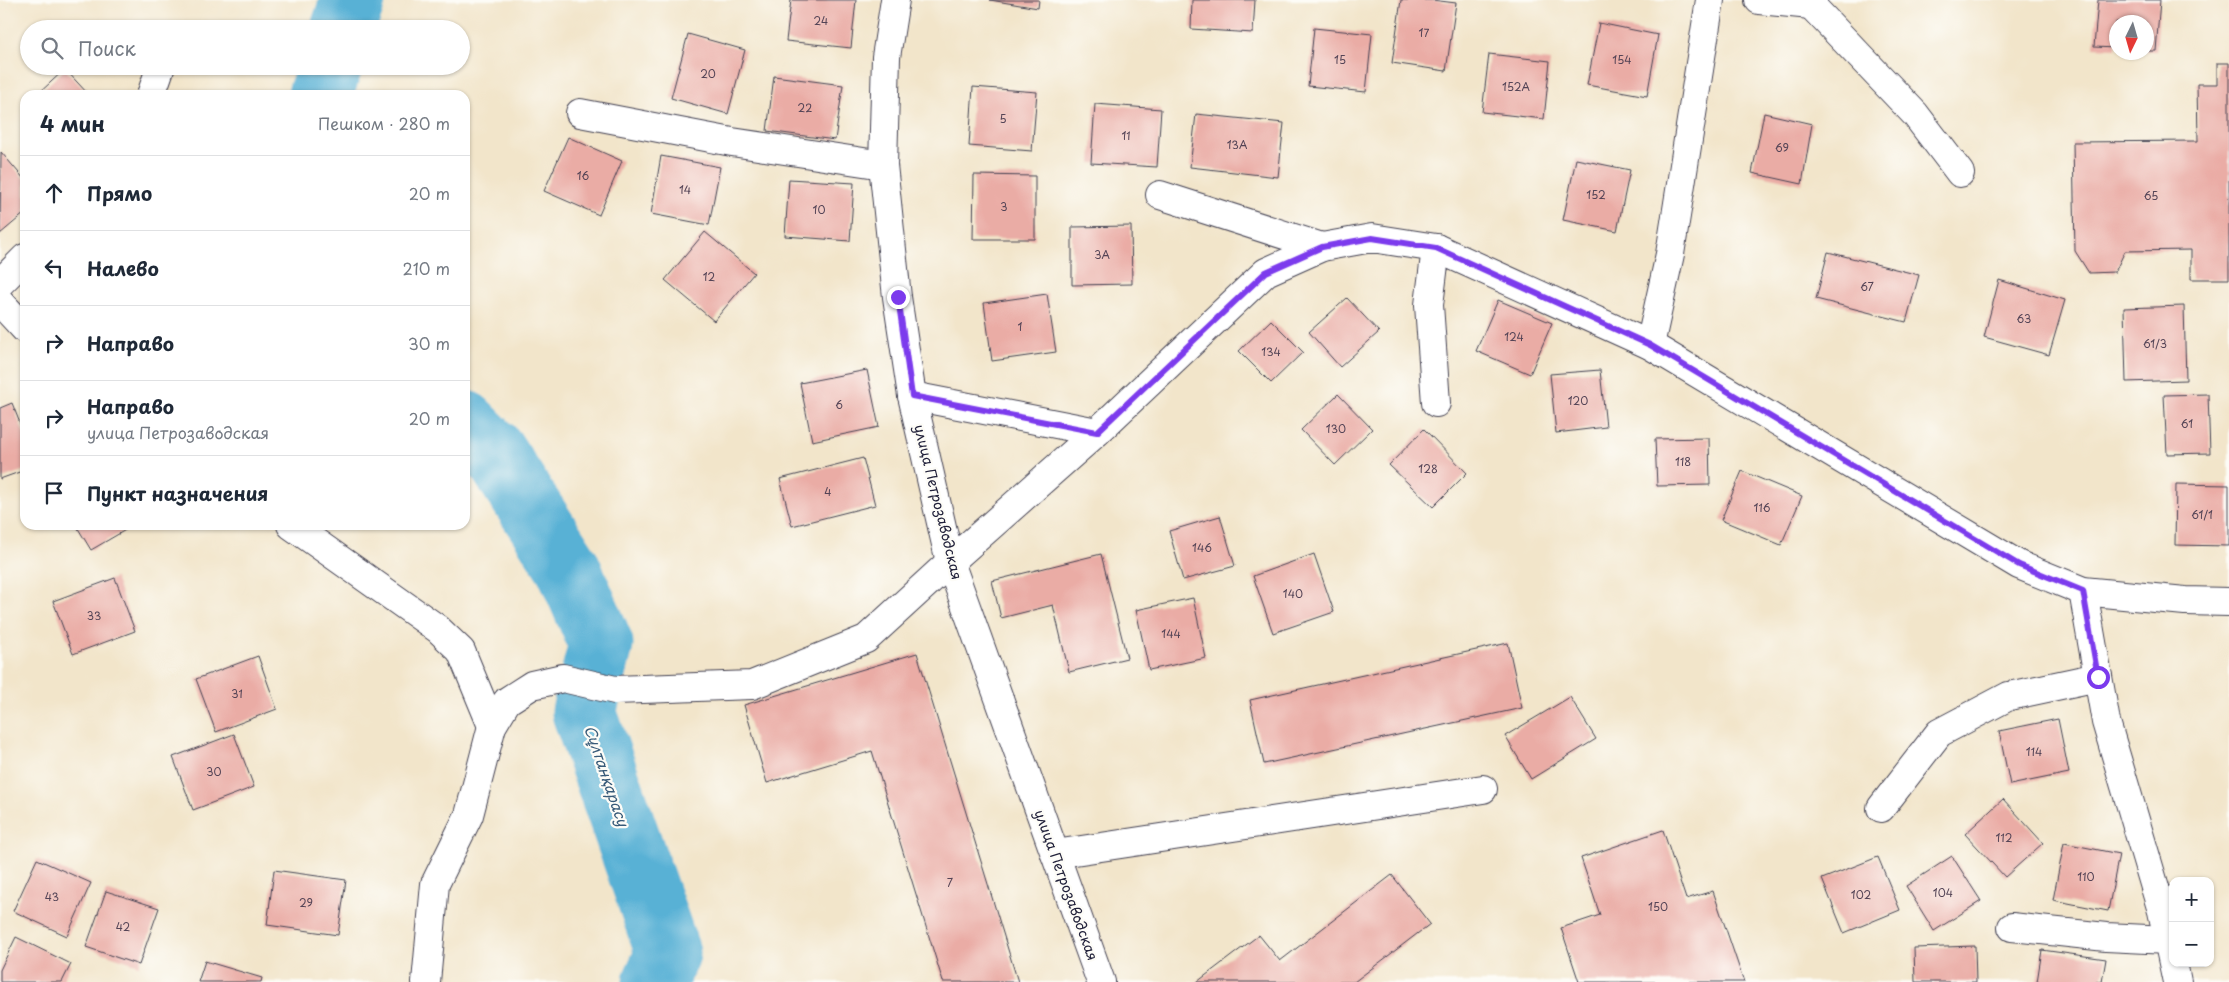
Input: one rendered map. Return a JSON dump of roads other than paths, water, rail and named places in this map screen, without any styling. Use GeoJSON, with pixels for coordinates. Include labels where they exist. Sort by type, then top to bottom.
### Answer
{"type":"FeatureCollection","features":[{"type":"Feature","properties":{"kind":"street","name":"улица Петрозаводская"},"geometry":{"type":"LineString","coordinates":[[895,0],[886,56],[883,165],[898,297],[912,396],[950,562],[1101,982]]}},
{"type":"Feature","properties":{"kind":"street"},"geometry":{"type":"LineString","coordinates":[[1650,345],[1670,254],[1710,0]]}},
{"type":"Feature","properties":{"kind":"street"},"geometry":{"type":"LineString","coordinates":[[1759,0],[1812,3],[1915,114],[1960,173]]}},
{"type":"Feature","properties":{"kind":"street"},"geometry":{"type":"LineString","coordinates":[[153,90],[158,75]]}},
{"type":"Feature","properties":{"kind":"street"},"geometry":{"type":"LineString","coordinates":[[580,113],[732,142],[883,165]]}},
{"type":"Feature","properties":{"kind":"street"},"geometry":{"type":"LineString","coordinates":[[1160,195],[1322,247]]}},
{"type":"Feature","properties":{"kind":"street"},"geometry":{"type":"LineString","coordinates":[[426,982],[435,884],[469,815],[492,726],[507,701],[532,684],[563,678],[615,690],[752,685],[866,639],[1097,432],[1266,272],[1322,247],[1372,238],[1436,248],[1650,345],[2019,565],[2083,591],[2185,601],[2229,602]]}},
{"type":"Feature","properties":{"kind":"street"},"geometry":{"type":"LineString","coordinates":[[1436,248],[1429,305],[1436,403]]}},
{"type":"Feature","properties":{"kind":"street"},"geometry":{"type":"LineString","coordinates":[[0,283],[20,263]]}},
{"type":"Feature","properties":{"kind":"street"},"geometry":{"type":"LineString","coordinates":[[0,302],[20,324]]}},
{"type":"Feature","properties":{"kind":"street"},"geometry":{"type":"LineString","coordinates":[[912,396],[1097,432]]}},
{"type":"Feature","properties":{"kind":"street"},"geometry":{"type":"LineString","coordinates":[[298,530],[438,629],[461,651],[492,726]]}},
{"type":"Feature","properties":{"kind":"street"},"geometry":{"type":"LineString","coordinates":[[2083,591],[2106,722],[2162,911],[2177,982]]}},
{"type":"Feature","properties":{"kind":"street"},"geometry":{"type":"LineString","coordinates":[[1880,808],[1939,733],[2009,696],[2098,677]]}},
{"type":"Feature","properties":{"kind":"street"},"geometry":{"type":"LineString","coordinates":[[1055,854],[1483,789]]}},
{"type":"Feature","properties":{"kind":"street"},"geometry":{"type":"LineString","coordinates":[[2012,927],[2106,937],[2168,940]]}},
{"type":"Feature","properties":{"kind":"waterway","name":"Сұлтанқарасу"},"geometry":{"type":"LineString","coordinates":[[346,20],[353,0]]}},
{"type":"Feature","properties":{"kind":"waterway","name":"Сұлтанқарасу"},"geometry":{"type":"LineString","coordinates":[[322,90],[327,75]]}},
{"type":"Feature","properties":{"kind":"waterway","name":"Сұлтанқарасу"},"geometry":{"type":"LineString","coordinates":[[470,428],[494,452],[568,567],[601,644],[584,712],[668,953],[655,982]]}}]}
